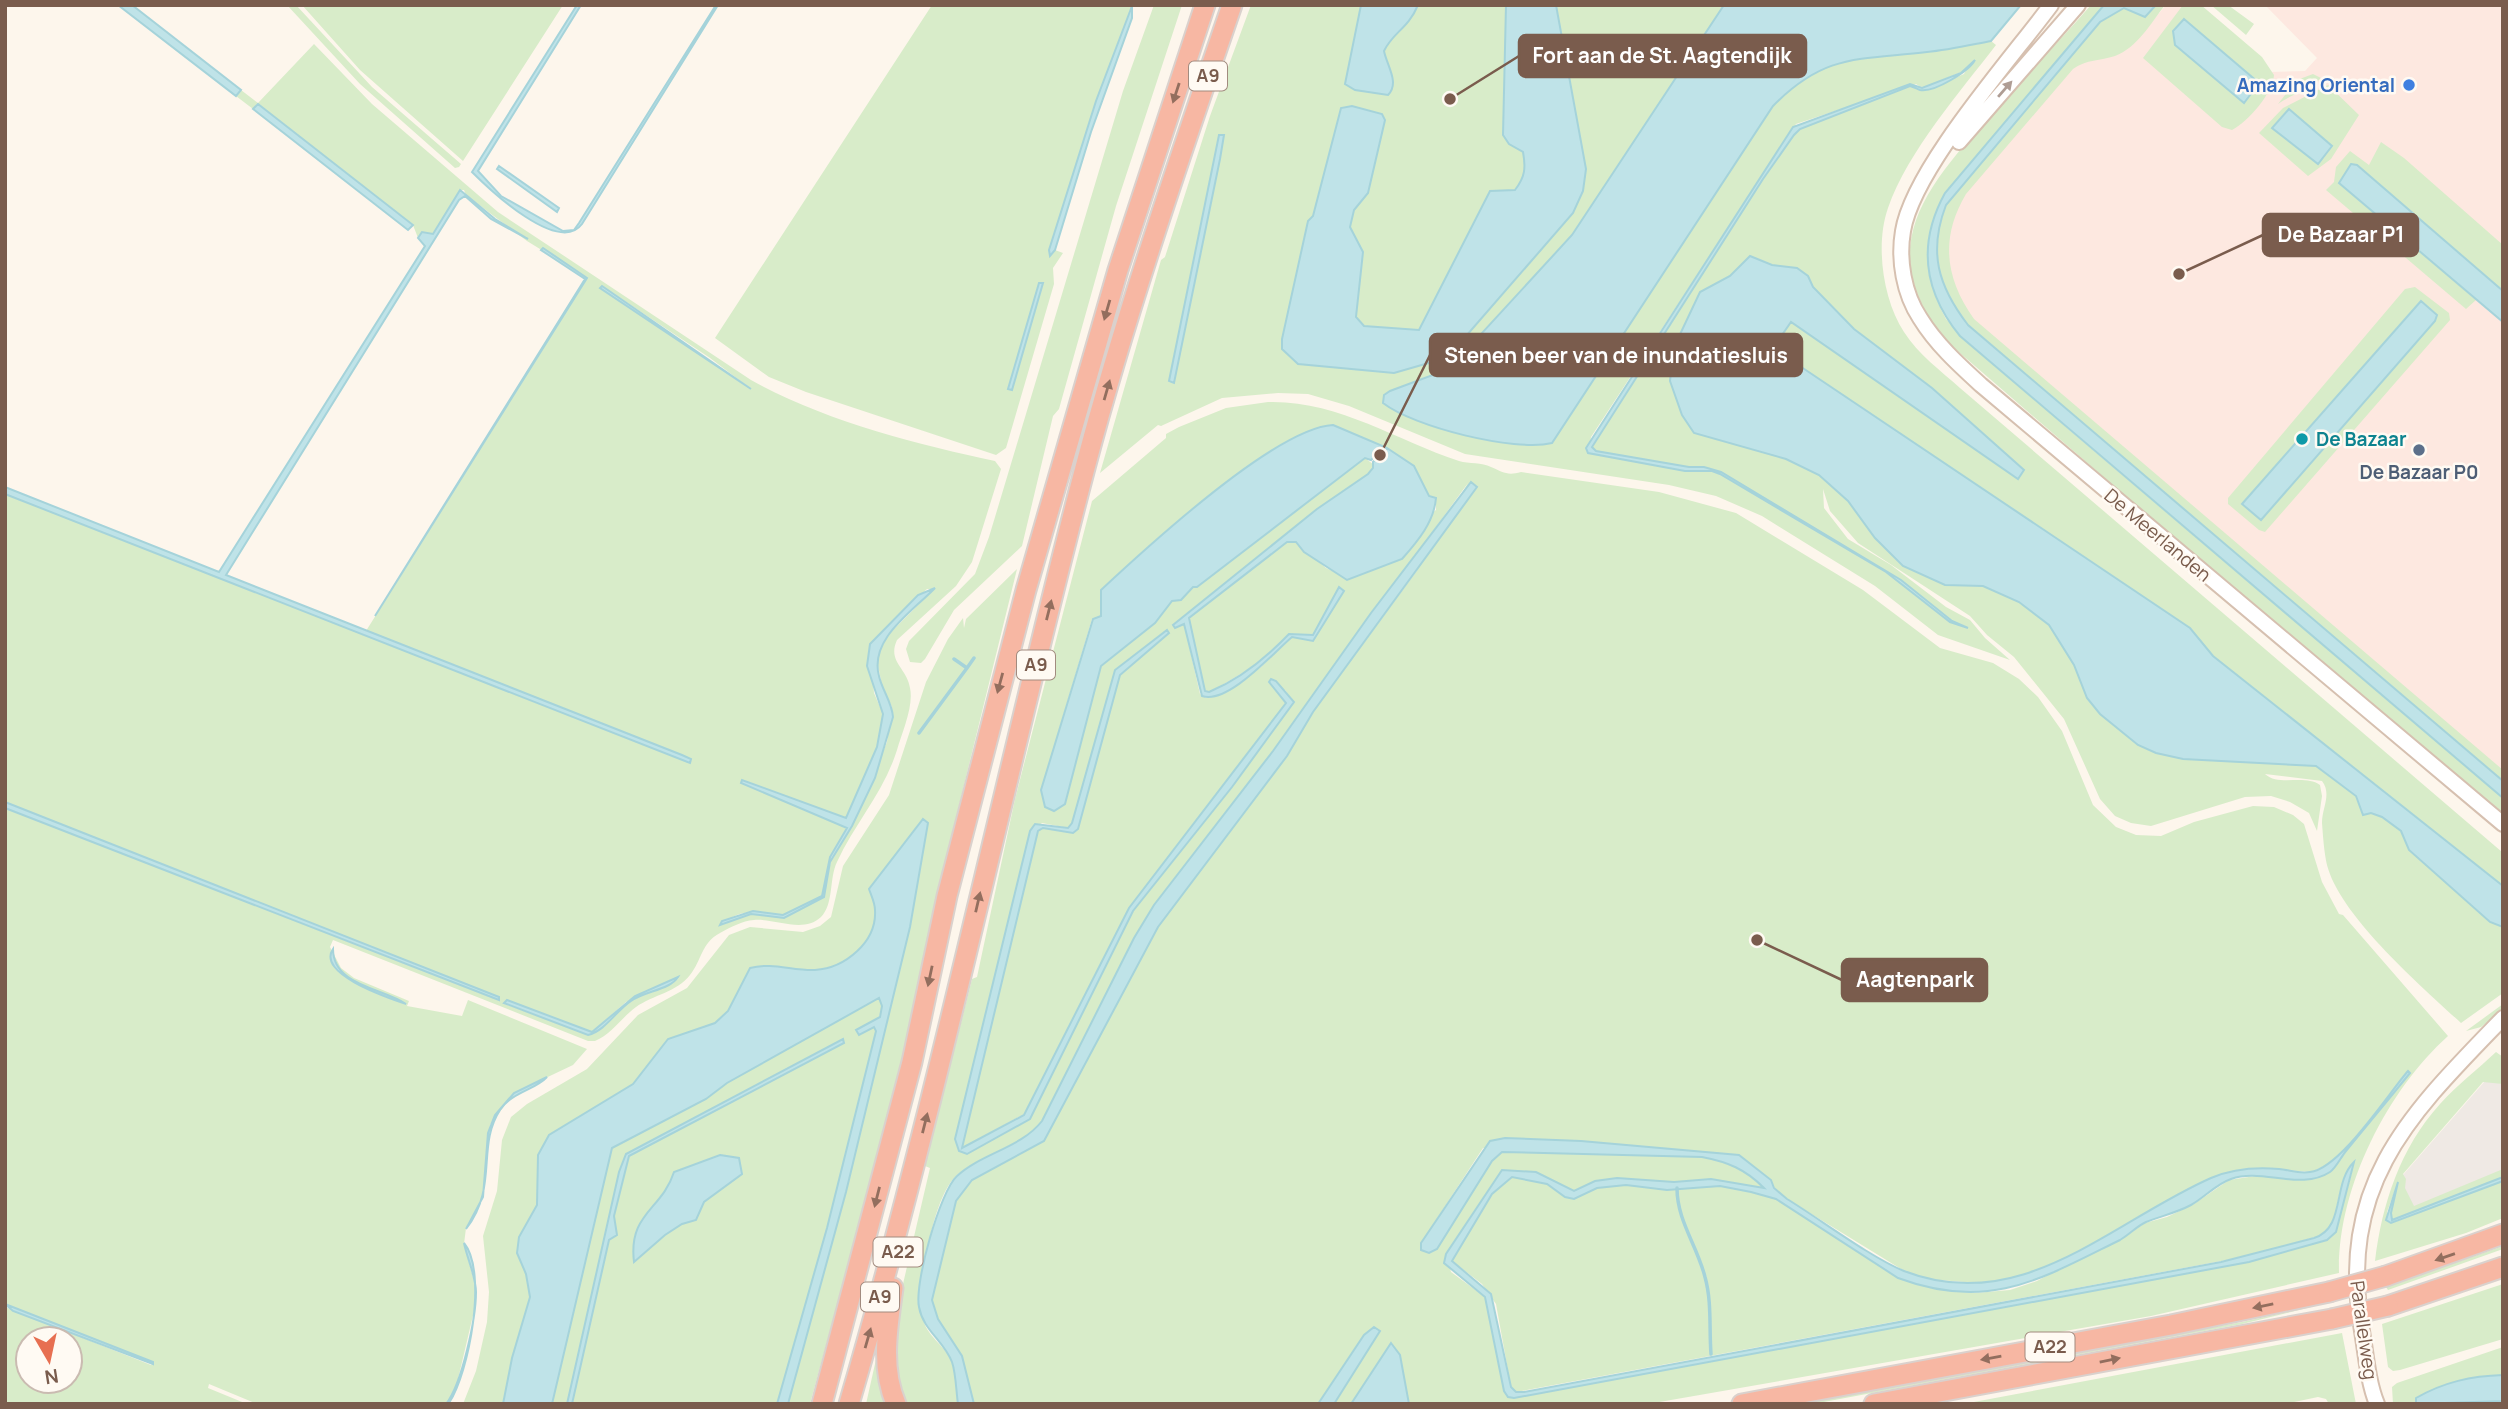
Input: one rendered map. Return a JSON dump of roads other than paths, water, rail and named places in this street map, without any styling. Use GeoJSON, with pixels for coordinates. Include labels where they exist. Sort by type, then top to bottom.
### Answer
{"type":"FeatureCollection","features":[{"type":"Feature","properties":{"kind":"highway","name":"A9"},"geometry":{"type":"LineString","coordinates":[[822,1404],[912,1062],[947,896],[1015,629],[1118,270],[1205,5]]}},
{"type":"Feature","properties":{"kind":"highway","name":"A9"},"geometry":{"type":"LineString","coordinates":[[849,1404],[908,1189],[1087,461],[1126,325],[1232,5]]}},
{"type":"Feature","properties":{"kind":"highway","name":"A22"},"geometry":{"type":"LineString","coordinates":[[895,1404],[887,1368],[886,1342],[908,1189]]}},
{"type":"Feature","properties":{"kind":"highway","name":"A22"},"geometry":{"type":"LineString","coordinates":[[1742,1404],[2171,1325],[2329,1292],[2386,1276],[2503,1234]]}},
{"type":"Feature","properties":{"kind":"highway","name":"A22"},"geometry":{"type":"LineString","coordinates":[[1874,1404],[2332,1319],[2388,1306],[2503,1267]]}},
{"type":"Feature","properties":{"kind":"main road","name":"De Meerlanden"},"geometry":{"type":"LineString","coordinates":[[2051,5],[1936,158],[1915,198],[1902,232],[1901,262],[1909,296],[1919,317],[1940,346],[1981,385],[2503,824]]}},
{"type":"Feature","properties":{"kind":"main road","name":"De Meerlanden"},"geometry":{"type":"LineString","coordinates":[[1915,198],[1940,163],[2078,5]]}},
{"type":"Feature","properties":{"kind":"main road"},"geometry":{"type":"LineString","coordinates":[[2485,1036],[2503,1018]]}},
{"type":"Feature","properties":{"kind":"main road"},"geometry":{"type":"LineString","coordinates":[[2485,1036],[2503,1028]]}},
{"type":"Feature","properties":{"kind":"main road","name":"Parallelweg"},"geometry":{"type":"LineString","coordinates":[[2373,1400],[2357,1303],[2356,1266],[2362,1224],[2379,1171],[2396,1139],[2434,1089],[2485,1036]]}},
{"type":"Feature","properties":{"kind":"water"},"geometry":{"type":"Polygon","coordinates":[[[118,5],[132,5],[241,90],[236,96],[118,5]]]}},
{"type":"Feature","properties":{"kind":"water"},"geometry":{"type":"Polygon","coordinates":[[[577,5],[581,5],[478,171],[501,196],[563,231],[573,230],[558,232],[526,217],[472,172],[577,5]]]}},
{"type":"Feature","properties":{"kind":"water"},"geometry":{"type":"Polygon","coordinates":[[[716,5],[718,5],[582,224],[575,229],[716,5]]]}},
{"type":"Feature","properties":{"kind":"water"},"geometry":{"type":"Polygon","coordinates":[[[1361,5],[1418,5],[1410,20],[1384,51],[1393,80],[1388,95],[1355,90],[1345,84],[1361,5]]]}},
{"type":"Feature","properties":{"kind":"water"},"geometry":{"type":"Polygon","coordinates":[[[1506,5],[1556,5],[1586,169],[1583,191],[1573,213],[1460,343],[1439,360],[1394,373],[1298,364],[1282,349],[1282,339],[1308,221],[1313,216],[1341,108],[1352,106],[1382,114],[1385,120],[1368,193],[1354,210],[1350,227],[1363,252],[1356,317],[1364,326],[1419,330],[1490,191],[1515,190],[1521,181],[1524,172],[1523,152],[1509,144],[1503,135],[1506,5]]]}},
{"type":"Feature","properties":{"kind":"water"},"geometry":{"type":"Polygon","coordinates":[[[1724,5],[2021,5],[1991,41],[1943,50],[1844,62],[1809,76],[1773,106],[1552,443],[1535,445],[1490,441],[1417,421],[1383,403],[1384,395],[1390,391],[1449,369],[1572,235],[1724,5]]]}},
{"type":"Feature","properties":{"kind":"water"},"geometry":{"type":"Polygon","coordinates":[[[2104,5],[2156,5],[2145,17],[2124,8],[2100,22],[1946,205],[1937,253],[1939,268],[1949,296],[1968,325],[2503,781],[2503,798],[1960,336],[1939,302],[1928,267],[1928,249],[1930,231],[1945,193],[2104,5]]]}},
{"type":"Feature","properties":{"kind":"water"},"geometry":{"type":"Polygon","coordinates":[[[1132,6],[1132,18],[1091,132],[1055,250],[1050,256],[1049,250],[1096,101],[1132,6]]]}},
{"type":"Feature","properties":{"kind":"water"},"geometry":{"type":"Polygon","coordinates":[[[2184,19],[2259,83],[2244,103],[2175,45],[2173,31],[2184,19]]]}},
{"type":"Feature","properties":{"kind":"water"},"geometry":{"type":"Polygon","coordinates":[[[1975,60],[1966,70],[1942,85],[1926,90],[1910,86],[1800,129],[1794,135],[1763,179],[1592,447],[1596,451],[1689,467],[1704,467],[1721,472],[1901,580],[1952,621],[1968,628],[1950,622],[1886,572],[1720,474],[1712,471],[1685,471],[1588,453],[1586,448],[1793,127],[1910,84],[1922,88],[1961,73],[1975,60]]]}},
{"type":"Feature","properties":{"kind":"water"},"geometry":{"type":"Polygon","coordinates":[[[258,104],[413,225],[408,230],[253,109],[258,104]]]}},
{"type":"Feature","properties":{"kind":"water"},"geometry":{"type":"Polygon","coordinates":[[[2289,109],[2332,146],[2318,164],[2272,128],[2289,109]]]}},
{"type":"Feature","properties":{"kind":"water"},"geometry":{"type":"Polygon","coordinates":[[[1219,135],[1224,135],[1220,159],[1174,383],[1169,381],[1219,135]]]}},
{"type":"Feature","properties":{"kind":"water"},"geometry":{"type":"Polygon","coordinates":[[[2351,164],[2357,165],[2503,291],[2503,322],[2339,183],[2351,164]]]}},
{"type":"Feature","properties":{"kind":"water"},"geometry":{"type":"Polygon","coordinates":[[[499,166],[559,208],[557,212],[497,169],[499,166]]]}},
{"type":"Feature","properties":{"kind":"water"},"geometry":{"type":"Polygon","coordinates":[[[460,190],[495,219],[528,239],[491,219],[465,196],[459,200],[226,575],[682,755],[691,759],[690,763],[5,494],[5,487],[219,572],[425,246],[418,238],[422,232],[433,234],[460,190]]]}},
{"type":"Feature","properties":{"kind":"water"},"geometry":{"type":"Polygon","coordinates":[[[543,248],[587,278],[375,616],[585,279],[541,250],[543,248]]]}},
{"type":"Feature","properties":{"kind":"water"},"geometry":{"type":"Polygon","coordinates":[[[1750,256],[1772,265],[1797,268],[1808,276],[1813,287],[1854,329],[1932,388],[2024,470],[2018,479],[1791,322],[1773,348],[2190,628],[2213,656],[2503,886],[2503,927],[2490,922],[2409,850],[2401,831],[2382,817],[2371,813],[2363,815],[2356,796],[2316,766],[2183,759],[2156,753],[2138,745],[2100,714],[2087,698],[2074,665],[2049,625],[2019,602],[1983,586],[1945,585],[1903,566],[1875,538],[1848,501],[1819,475],[1786,459],[1694,433],[1682,415],[1670,381],[1674,347],[1700,292],[1730,276],[1750,256]]]}},
{"type":"Feature","properties":{"kind":"water"},"geometry":{"type":"Polygon","coordinates":[[[1039,283],[1043,283],[1012,390],[1008,389],[1039,283]]]}},
{"type":"Feature","properties":{"kind":"water"},"geometry":{"type":"Polygon","coordinates":[[[602,286],[751,389],[600,288],[602,286]]]}},
{"type":"Feature","properties":{"kind":"water"},"geometry":{"type":"Polygon","coordinates":[[[2421,301],[2437,315],[2435,321],[2261,520],[2242,504],[2421,301]]]}},
{"type":"Feature","properties":{"kind":"water"},"geometry":{"type":"Polygon","coordinates":[[[1333,425],[1385,447],[1371,460],[1365,458],[1197,587],[1193,587],[1181,600],[1172,601],[1155,623],[1101,666],[1065,804],[1054,811],[1045,807],[1041,790],[1093,619],[1101,616],[1101,590],[1179,520],[1246,467],[1309,431],[1333,425]]]}},
{"type":"Feature","properties":{"kind":"water"},"geometry":{"type":"Polygon","coordinates":[[[1387,448],[1414,466],[1429,496],[1436,498],[1429,523],[1419,538],[1402,559],[1347,580],[1304,552],[1296,542],[1287,542],[1189,618],[1205,691],[1220,687],[1242,674],[1289,634],[1313,635],[1339,587],[1344,591],[1313,641],[1292,637],[1237,685],[1213,697],[1202,696],[1184,624],[1175,628],[1173,625],[1317,509],[1368,474],[1373,468],[1373,462],[1387,448]]]}},
{"type":"Feature","properties":{"kind":"water"},"geometry":{"type":"Polygon","coordinates":[[[1471,482],[1477,487],[1313,712],[1287,756],[1158,927],[1044,1141],[972,1180],[956,1201],[932,1300],[938,1319],[962,1356],[974,1404],[958,1404],[952,1362],[921,1315],[918,1295],[930,1238],[950,1185],[967,1168],[1023,1138],[1042,1121],[1134,938],[1154,905],[1273,751],[1371,613],[1471,482]]]}},
{"type":"Feature","properties":{"kind":"water"},"geometry":{"type":"Polygon","coordinates":[[[935,588],[895,627],[880,650],[879,676],[893,717],[875,778],[852,826],[830,862],[824,897],[784,918],[751,914],[720,925],[722,921],[753,911],[783,915],[822,896],[830,857],[847,828],[741,783],[742,780],[846,818],[877,747],[883,714],[867,666],[870,644],[918,595],[935,588]]]}},
{"type":"Feature","properties":{"kind":"water"},"geometry":{"type":"Polygon","coordinates":[[[1167,630],[1169,633],[1120,675],[1078,829],[1073,833],[1043,828],[1038,831],[962,1148],[1024,1115],[1129,908],[1286,703],[1269,682],[1271,679],[1276,681],[1294,702],[1232,787],[1133,911],[1030,1119],[967,1154],[959,1151],[955,1139],[1030,831],[1035,824],[1068,828],[1072,823],[1115,670],[1167,630]]]}},
{"type":"Feature","properties":{"kind":"water"},"geometry":{"type":"Polygon","coordinates":[[[5,802],[499,997],[499,1000],[5,808],[5,802]]]}},
{"type":"Feature","properties":{"kind":"water"},"geometry":{"type":"Polygon","coordinates":[[[923,819],[928,823],[910,927],[846,1192],[788,1404],[777,1404],[827,1228],[876,1031],[874,1027],[859,1035],[856,1030],[880,1017],[882,1006],[879,998],[727,1083],[706,1099],[612,1148],[552,1404],[503,1404],[512,1358],[530,1297],[526,1274],[517,1253],[519,1237],[537,1205],[538,1155],[549,1135],[633,1084],[668,1039],[715,1023],[728,1011],[750,968],[766,966],[815,970],[848,959],[865,943],[871,933],[875,907],[869,889],[923,819]]]}},
{"type":"Feature","properties":{"kind":"water"},"geometry":{"type":"Polygon","coordinates":[[[333,949],[335,961],[341,971],[350,978],[406,1004],[371,991],[344,976],[331,958],[333,949]]]}},
{"type":"Feature","properties":{"kind":"water"},"geometry":{"type":"Polygon","coordinates":[[[678,977],[669,985],[631,1001],[600,1029],[588,1035],[504,1003],[507,1000],[592,1032],[635,996],[678,977]]]}},
{"type":"Feature","properties":{"kind":"water"},"geometry":{"type":"Polygon","coordinates":[[[843,1039],[844,1043],[629,1156],[614,1216],[617,1235],[609,1240],[572,1404],[567,1404],[619,1172],[626,1154],[843,1039]]]}},
{"type":"Feature","properties":{"kind":"water"},"geometry":{"type":"Polygon","coordinates":[[[2408,1071],[2410,1073],[2330,1172],[2307,1180],[2255,1176],[2231,1179],[2191,1205],[2146,1222],[2120,1240],[2065,1267],[2014,1286],[1987,1291],[1960,1292],[1930,1288],[1898,1278],[1776,1199],[1751,1192],[1720,1186],[1667,1190],[1626,1185],[1597,1188],[1574,1199],[1565,1197],[1547,1184],[1512,1177],[1492,1194],[1452,1261],[1491,1294],[1511,1387],[1516,1392],[1524,1392],[2221,1262],[2314,1238],[2324,1233],[2331,1225],[2343,1181],[2354,1162],[2336,1232],[2327,1240],[2249,1262],[1514,1398],[1508,1397],[1504,1391],[1485,1297],[1444,1263],[1446,1254],[1502,1170],[1536,1172],[1574,1191],[1595,1181],[1617,1178],[1674,1182],[1711,1179],[1764,1188],[1736,1167],[1702,1157],[1502,1152],[1492,1161],[1437,1249],[1429,1253],[1421,1250],[1421,1243],[1490,1141],[1505,1138],[1581,1141],[1739,1155],[1771,1180],[1774,1188],[1787,1199],[1891,1265],[1947,1282],[1988,1282],[2027,1273],[2064,1258],[2219,1175],[2253,1169],[2310,1172],[2322,1168],[2349,1145],[2408,1071]]]}},
{"type":"Feature","properties":{"kind":"water"},"geometry":{"type":"Polygon","coordinates":[[[547,1077],[511,1099],[500,1110],[489,1138],[484,1189],[488,1133],[495,1115],[514,1093],[547,1077]]]}},
{"type":"Feature","properties":{"kind":"water"},"geometry":{"type":"Polygon","coordinates":[[[720,1155],[739,1158],[742,1174],[704,1202],[696,1220],[682,1224],[665,1235],[634,1262],[636,1233],[647,1213],[669,1185],[674,1172],[720,1155]]]}},
{"type":"Feature","properties":{"kind":"water"},"geometry":{"type":"Polygon","coordinates":[[[2503,1177],[2503,1181],[2391,1223],[2386,1220],[2398,1182],[2392,1220],[2503,1177]]]}},
{"type":"Feature","properties":{"kind":"water"},"geometry":{"type":"Polygon","coordinates":[[[464,1243],[471,1257],[475,1281],[473,1274],[464,1243]]]}},
{"type":"Feature","properties":{"kind":"water"},"geometry":{"type":"Polygon","coordinates":[[[5,1304],[59,1325],[50,1325],[13,1311],[5,1304]]]}},
{"type":"Feature","properties":{"kind":"water"},"geometry":{"type":"Polygon","coordinates":[[[473,1319],[463,1369],[456,1389],[446,1404],[463,1367],[473,1319]]]}},
{"type":"Feature","properties":{"kind":"water"},"geometry":{"type":"Polygon","coordinates":[[[1374,1327],[1380,1331],[1334,1404],[1318,1404],[1364,1335],[1374,1327]]]}},
{"type":"Feature","properties":{"kind":"water"},"geometry":{"type":"Polygon","coordinates":[[[84,1335],[153,1362],[84,1338],[84,1335]]]}},
{"type":"Feature","properties":{"kind":"water"},"geometry":{"type":"Polygon","coordinates":[[[1391,1343],[1400,1355],[1409,1404],[1351,1404],[1391,1343]]]}},
{"type":"Feature","properties":{"kind":"water"},"geometry":{"type":"Polygon","coordinates":[[[2503,1375],[2503,1401],[2416,1404],[2416,1398],[2447,1384],[2469,1378],[2503,1375]]]}},
{"type":"Feature","properties":{"kind":"waterway"},"geometry":{"type":"LineString","coordinates":[[967,668],[974,658]]}},
{"type":"Feature","properties":{"kind":"waterway"},"geometry":{"type":"LineString","coordinates":[[919,733],[967,668],[954,659]]}},
{"type":"Feature","properties":{"kind":"waterway"},"geometry":{"type":"LineString","coordinates":[[1677,1188],[1680,1211],[1702,1265],[1707,1286],[1711,1354]]}},
{"type":"Feature","properties":{"kind":"place","name":"Amazing Oriental"},"geometry":{"type":"Point","coordinates":[2409,85]}},
{"type":"Feature","properties":{"kind":"place","name":"Fort aan de St. Aagtendijk"},"geometry":{"type":"Point","coordinates":[1450,99]}},
{"type":"Feature","properties":{"kind":"place","name":"De Bazaar P1"},"geometry":{"type":"Point","coordinates":[2179,274]}},
{"type":"Feature","properties":{"kind":"place","name":"De Bazaar"},"geometry":{"type":"Point","coordinates":[2302,439]}},
{"type":"Feature","properties":{"kind":"place","name":"De Bazaar P0"},"geometry":{"type":"Point","coordinates":[2419,450]}},
{"type":"Feature","properties":{"kind":"place","name":"Stenen beer van de inundatiesluis"},"geometry":{"type":"Point","coordinates":[1380,455]}},
{"type":"Feature","properties":{"kind":"place","name":"Aagtenpark"},"geometry":{"type":"Point","coordinates":[1757,940]}}]}
